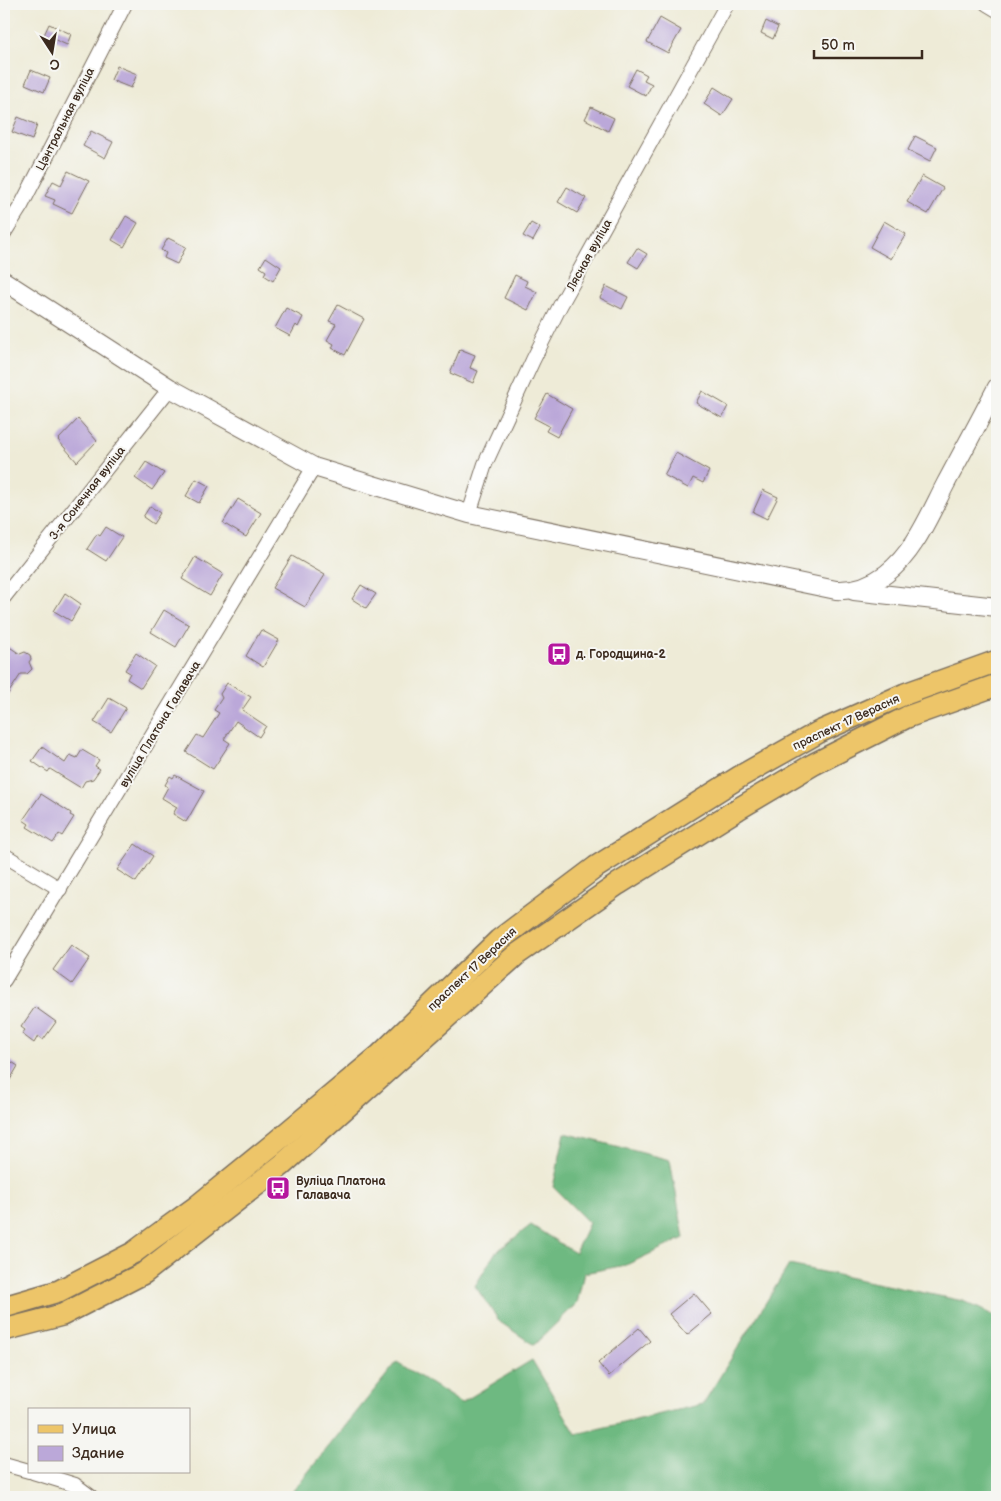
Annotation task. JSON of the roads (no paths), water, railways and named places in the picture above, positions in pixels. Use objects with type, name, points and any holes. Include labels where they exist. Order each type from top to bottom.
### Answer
[{"type":"main road","name":"праспект 17 Верасня","points":[[4,1307],[59,1291],[133,1253],[263,1152],[380,1055],[499,940],[596,867],[741,776],[819,732],[905,694],[997,661]]},
{"type":"main road","name":"праспект 17 Верасня","points":[[4,1330],[62,1315],[144,1273],[282,1165],[516,955],[618,884],[814,764],[907,717],[997,685]]},
{"type":"street","name":"Цэнтральная вуліца","points":[[4,233],[21,206],[125,4]]},
{"type":"street","name":"Лясная вуліца","points":[[469,514],[485,464],[560,306],[727,4]]},
{"type":"street","points":[[987,4],[997,10]]},
{"type":"street","points":[[4,281],[170,388],[314,467],[469,514],[804,584],[846,591],[997,607]]},
{"type":"street","points":[[846,591],[870,584],[886,574],[909,550],[997,387]]},
{"type":"street","name":"3-я Сонечная вуліца","points":[[6,596],[170,388]]},
{"type":"street","name":"вуліца Платона Галавача","points":[[4,980],[314,467]]},
{"type":"street","points":[[4,855],[60,889]]},
{"type":"street","points":[[4,1464],[28,1471]]},
{"type":"street","points":[[39,1474],[75,1485],[91,1497]]},
{"type":"place","name":"д. Городщина-2","points":[[559,654]]},
{"type":"place","name":"Вуліца Платона Галавача","points":[[278,1188]]}]
